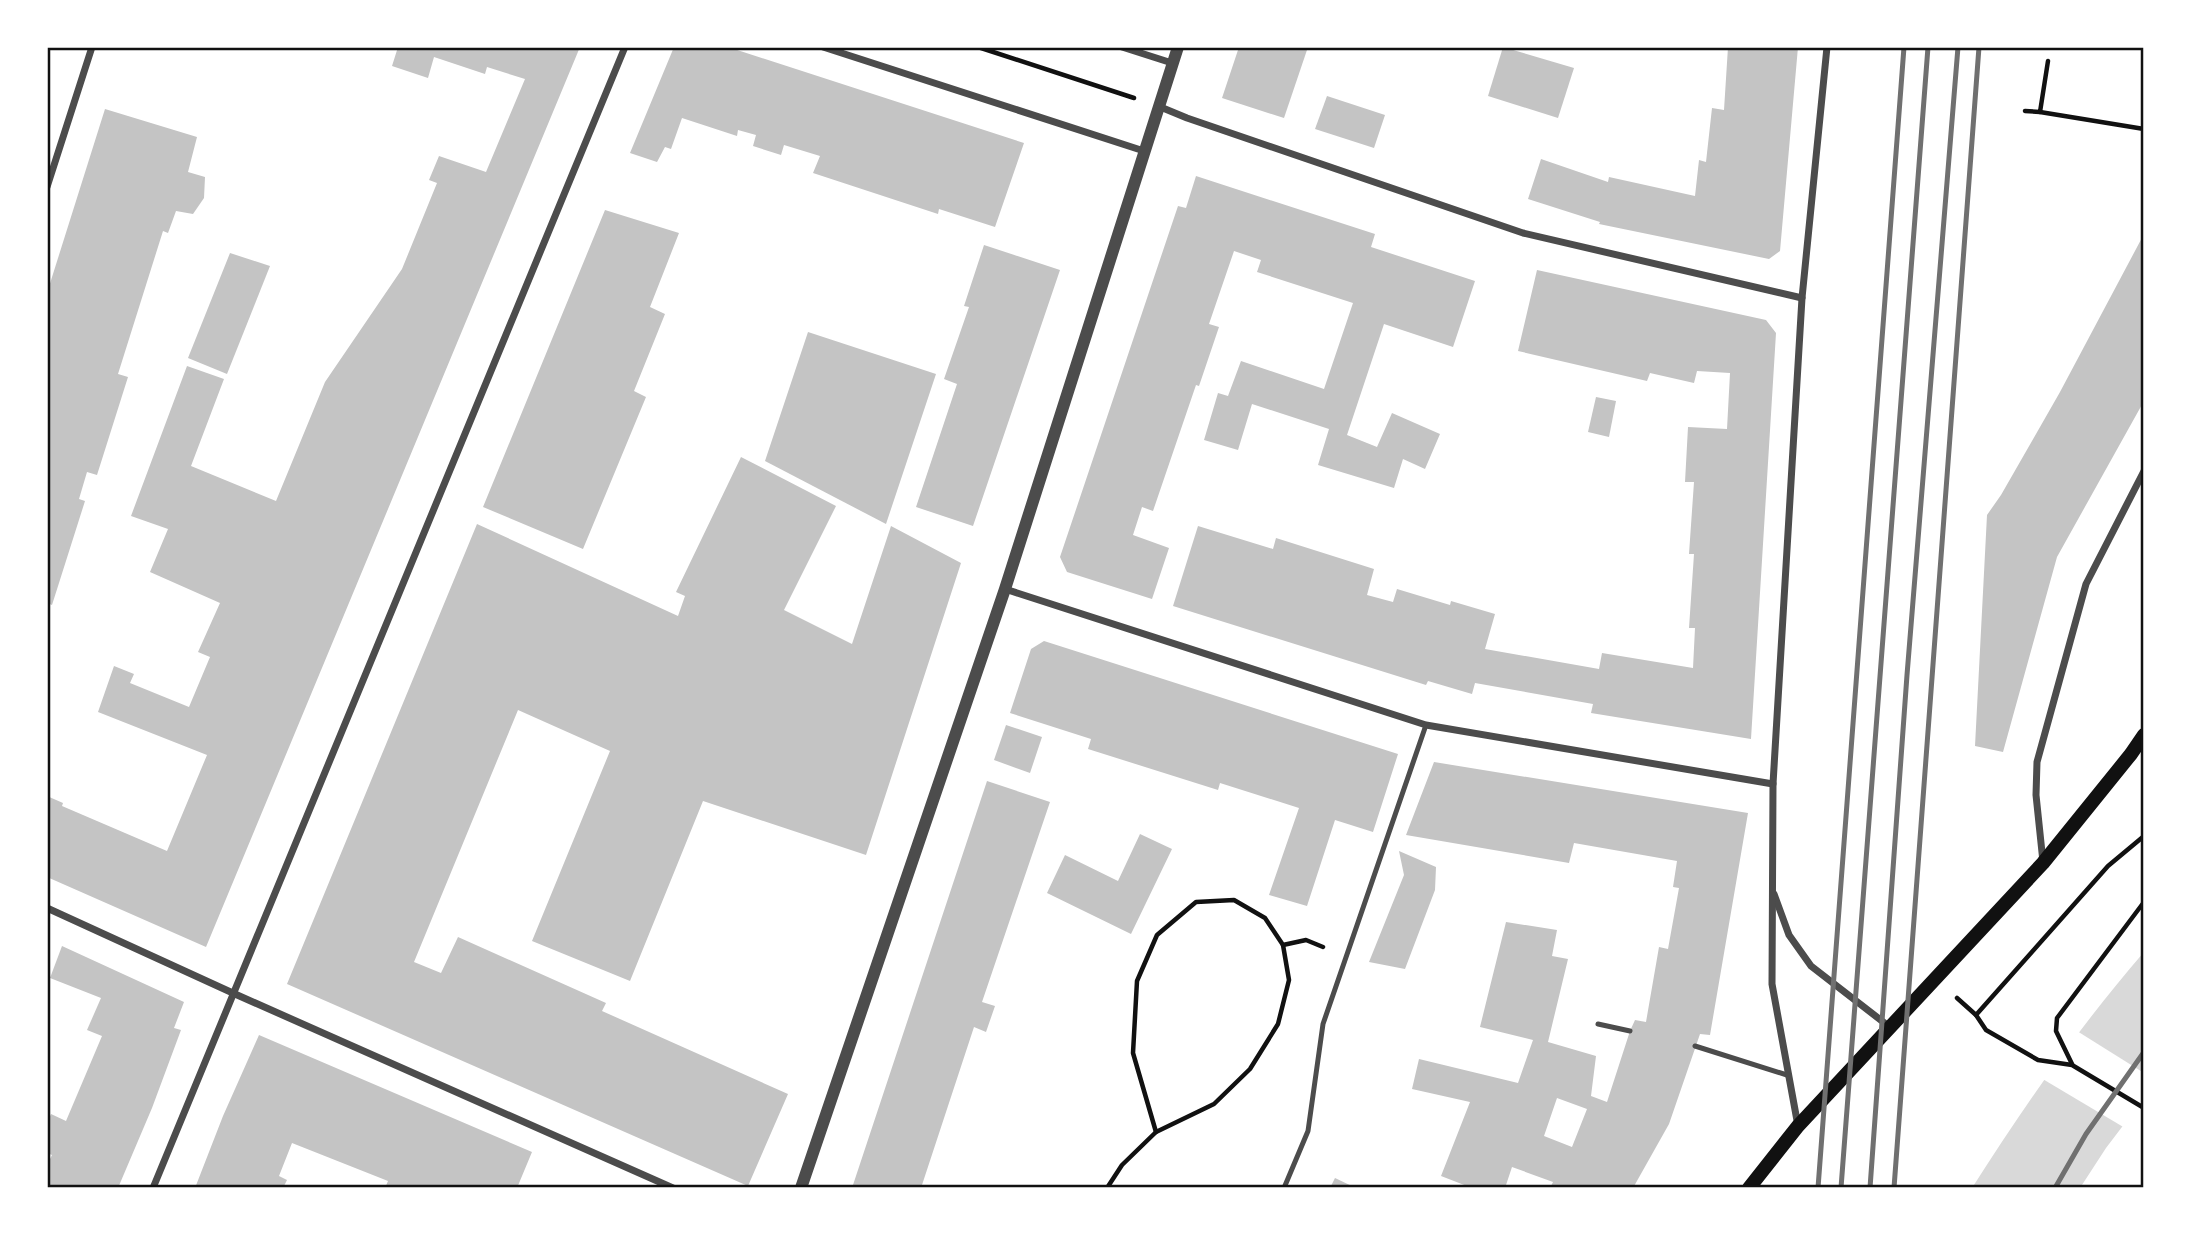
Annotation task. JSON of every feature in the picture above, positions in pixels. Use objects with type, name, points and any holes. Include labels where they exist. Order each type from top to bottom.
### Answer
[{"type":"main road","points":[[1749,1188],[1798,1126],[2043,863],[2144,735]]},
{"type":"street","points":[[47,187],[92,47]]},
{"type":"street","points":[[153,1188],[625,47]]},
{"type":"street","points":[[823,47],[1144,151]]},
{"type":"street","points":[[1122,47],[1172,64]]},
{"type":"street","points":[[801,1188],[1005,589],[1178,47]]},
{"type":"street","points":[[1798,1126],[1772,984],[1773,784],[1802,298],[1827,47]]},
{"type":"street","points":[[1158,106],[1522,233],[1802,298]]},
{"type":"street","points":[[2043,863],[2036,795],[2037,762],[2086,584],[2144,471]]},
{"type":"street","points":[[1005,589],[1426,725],[1773,784]]},
{"type":"street","points":[[1772,890],[1789,935],[1811,966],[1891,1028]]},
{"type":"street","points":[[47,908],[673,1188]]},
{"type":"lane","points":[[1284,1188],[1308,1131],[1323,1024],[1426,725]]},
{"type":"lane","points":[[1598,1024],[1630,1031]]},
{"type":"lane","points":[[1695,1046],[1787,1075]]},
{"type":"path","points":[[978,47],[1158,106]]},
{"type":"path","points":[[2040,112],[2048,61]]},
{"type":"path","points":[[2025,111],[2144,129]]},
{"type":"path","points":[[1976,1015],[2108,866],[2144,836]]},
{"type":"path","points":[[1107,1188],[1122,1165],[1156,1132],[1214,1104],[1250,1069],[1278,1024],[1289,980],[1283,945],[1265,918],[1234,900],[1196,902],[1157,935],[1138,981],[1133,1053],[1156,1132]]},
{"type":"path","points":[[2072,1065],[2056,1031],[2057,1017],[2144,902]]},
{"type":"path","points":[[1283,945],[1306,940]]},
{"type":"path","points":[[1935,980],[1976,1015],[1986,1030],[2038,1060],[2072,1065],[2144,1108]]},
{"type":"shaded area","points":[[2144,952],[2144,1098],[2080,1188],[1972,1188],[2054,1067]]},
{"type":"pier","points":[[2077,1031],[2144,1073],[2144,1103],[2125,1128],[2041,1078]]},
{"type":"building","points":[[398,47],[580,47],[206,947],[47,877],[47,796],[63,803],[62,806],[167,851],[207,755],[98,712],[114,666],[134,674],[130,683],[189,707],[210,657],[198,652],[220,603],[150,572],[168,529],[131,516],[187,366],[224,379],[191,466],[276,501],[325,382],[402,269],[437,183],[429,180],[439,156],[486,172],[525,79],[487,67],[485,74],[434,57],[428,78],[392,66]]},
{"type":"building","points":[[674,47],[728,47],[1024,143],[995,227],[939,209],[938,214],[813,173],[820,156],[784,145],[781,155],[753,146],[756,135],[738,130],[737,136],[682,118],[671,149],[665,147],[657,162],[630,153]]},
{"type":"building","points":[[1239,47],[1308,47],[1284,118],[1222,98]]},
{"type":"building","points":[[1503,47],[1574,68],[1558,118],[1488,96]]},
{"type":"building","points":[[1728,47],[1798,47],[1780,251],[1769,259],[1599,224],[1600,222],[1528,199],[1541,159],[1608,182],[1609,177],[1695,196],[1699,160],[1706,162],[1712,108],[1724,110]]},
{"type":"building","points":[[1327,96],[1385,115],[1374,148],[1315,129]]},
{"type":"building","points":[[105,109],[197,137],[188,172],[205,177],[204,198],[193,214],[176,211],[168,233],[163,231],[118,374],[128,377],[97,475],[87,472],[79,499],[85,501],[52,605],[47,603],[47,293]]},
{"type":"building","points":[[1196,176],[1375,234],[1371,247],[1475,281],[1453,347],[1384,324],[1347,435],[1377,447],[1392,413],[1440,434],[1425,469],[1403,459],[1394,488],[1318,465],[1329,429],[1252,404],[1238,450],[1204,440],[1218,393],[1228,396],[1241,361],[1324,389],[1353,303],[1257,272],[1261,260],[1234,251],[1209,324],[1219,327],[1199,386],[1196,385],[1153,511],[1142,507],[1133,535],[1169,548],[1152,599],[1067,572],[1060,557],[1178,206],[1186,208]]},
{"type":"building","points":[[605,210],[679,233],[650,307],[665,314],[634,391],[646,397],[583,549],[483,507]]},
{"type":"building","points":[[2144,234],[2144,401],[2057,557],[2003,752],[1975,746],[1987,515],[2060,392]]},
{"type":"building","points":[[984,245],[1060,270],[973,526],[916,507],[957,384],[944,379],[969,307],[964,306]]},
{"type":"building","points":[[230,253],[270,266],[227,374],[188,358]]},
{"type":"building","points":[[1537,270],[1766,320],[1776,333],[1751,739],[1591,713],[1593,704],[1475,683],[1472,694],[1428,681],[1426,685],[1173,606],[1198,526],[1273,549],[1276,538],[1374,569],[1367,595],[1393,602],[1397,589],[1450,605],[1451,601],[1495,614],[1485,649],[1599,669],[1602,653],[1693,668],[1695,628],[1689,628],[1694,554],[1689,554],[1694,482],[1685,482],[1688,427],[1727,429],[1730,373],[1697,371],[1694,383],[1650,373],[1647,381],[1518,351]]},
{"type":"building","points":[[808,332],[936,374],[886,524],[765,461]]},
{"type":"building","points":[[1596,397],[1616,401],[1609,437],[1588,432]]},
{"type":"building","points":[[741,457],[836,506],[784,610],[852,644],[891,526],[961,563],[866,855],[703,801],[630,981],[532,941],[610,751],[518,710],[414,962],[441,973],[458,937],[606,1003],[602,1011],[788,1094],[748,1186],[287,984],[477,524],[678,616],[685,596],[676,592]]},
{"type":"building","points":[[1044,641],[1398,754],[1373,832],[1335,820],[1307,906],[1269,895],[1299,808],[1220,783],[1218,790],[1088,749],[1091,739],[1010,713],[1031,649]]},
{"type":"building","points":[[1006,725],[1042,737],[1030,773],[994,760]]},
{"type":"building","points":[[1434,762],[1748,813],[1710,1035],[1700,1034],[1669,1124],[1633,1188],[1550,1188],[1553,1182],[1512,1167],[1505,1188],[1472,1188],[1441,1176],[1470,1102],[1412,1089],[1419,1059],[1518,1083],[1533,1040],[1480,1027],[1506,922],[1557,930],[1552,956],[1568,959],[1548,1042],[1596,1056],[1591,1096],[1607,1102],[1635,1020],[1646,1022],[1659,947],[1668,949],[1679,888],[1673,887],[1677,861],[1574,843],[1569,863],[1406,835]],"holes":[[[1557,1098],[1587,1109],[1572,1147],[1544,1136]]]},
{"type":"building","points":[[987,781],[1050,802],[982,1002],[995,1006],[986,1032],[974,1027],[921,1188],[852,1188]]},
{"type":"building","points":[[1140,834],[1172,849],[1131,934],[1047,893],[1065,855],[1118,881]]},
{"type":"building","points":[[1399,851],[1436,867],[1435,890],[1405,969],[1369,962],[1404,875]]},
{"type":"building","points":[[62,946],[184,1002],[174,1028],[181,1030],[118,1188],[47,1188],[47,1165],[52,1155],[47,1153],[47,1123],[51,1114],[66,1121],[102,1036],[87,1030],[101,998],[50,978]]},
{"type":"building","points":[[259,1035],[532,1152],[517,1188],[385,1188],[388,1181],[292,1143],[279,1176],[287,1180],[283,1188],[195,1188]]},
{"type":"building","points":[[1335,1178],[1356,1188],[1330,1188]]},
{"type":"railway","points":[[1818,1188],[1904,47]]},
{"type":"railway","points":[[1841,1188],[1928,47]]},
{"type":"railway","points":[[1870,1188],[1907,675],[1958,47]]},
{"type":"railway","points":[[1894,1188],[1979,47]]},
{"type":"railway","points":[[2055,1188],[2086,1134],[2144,1052]]}]
